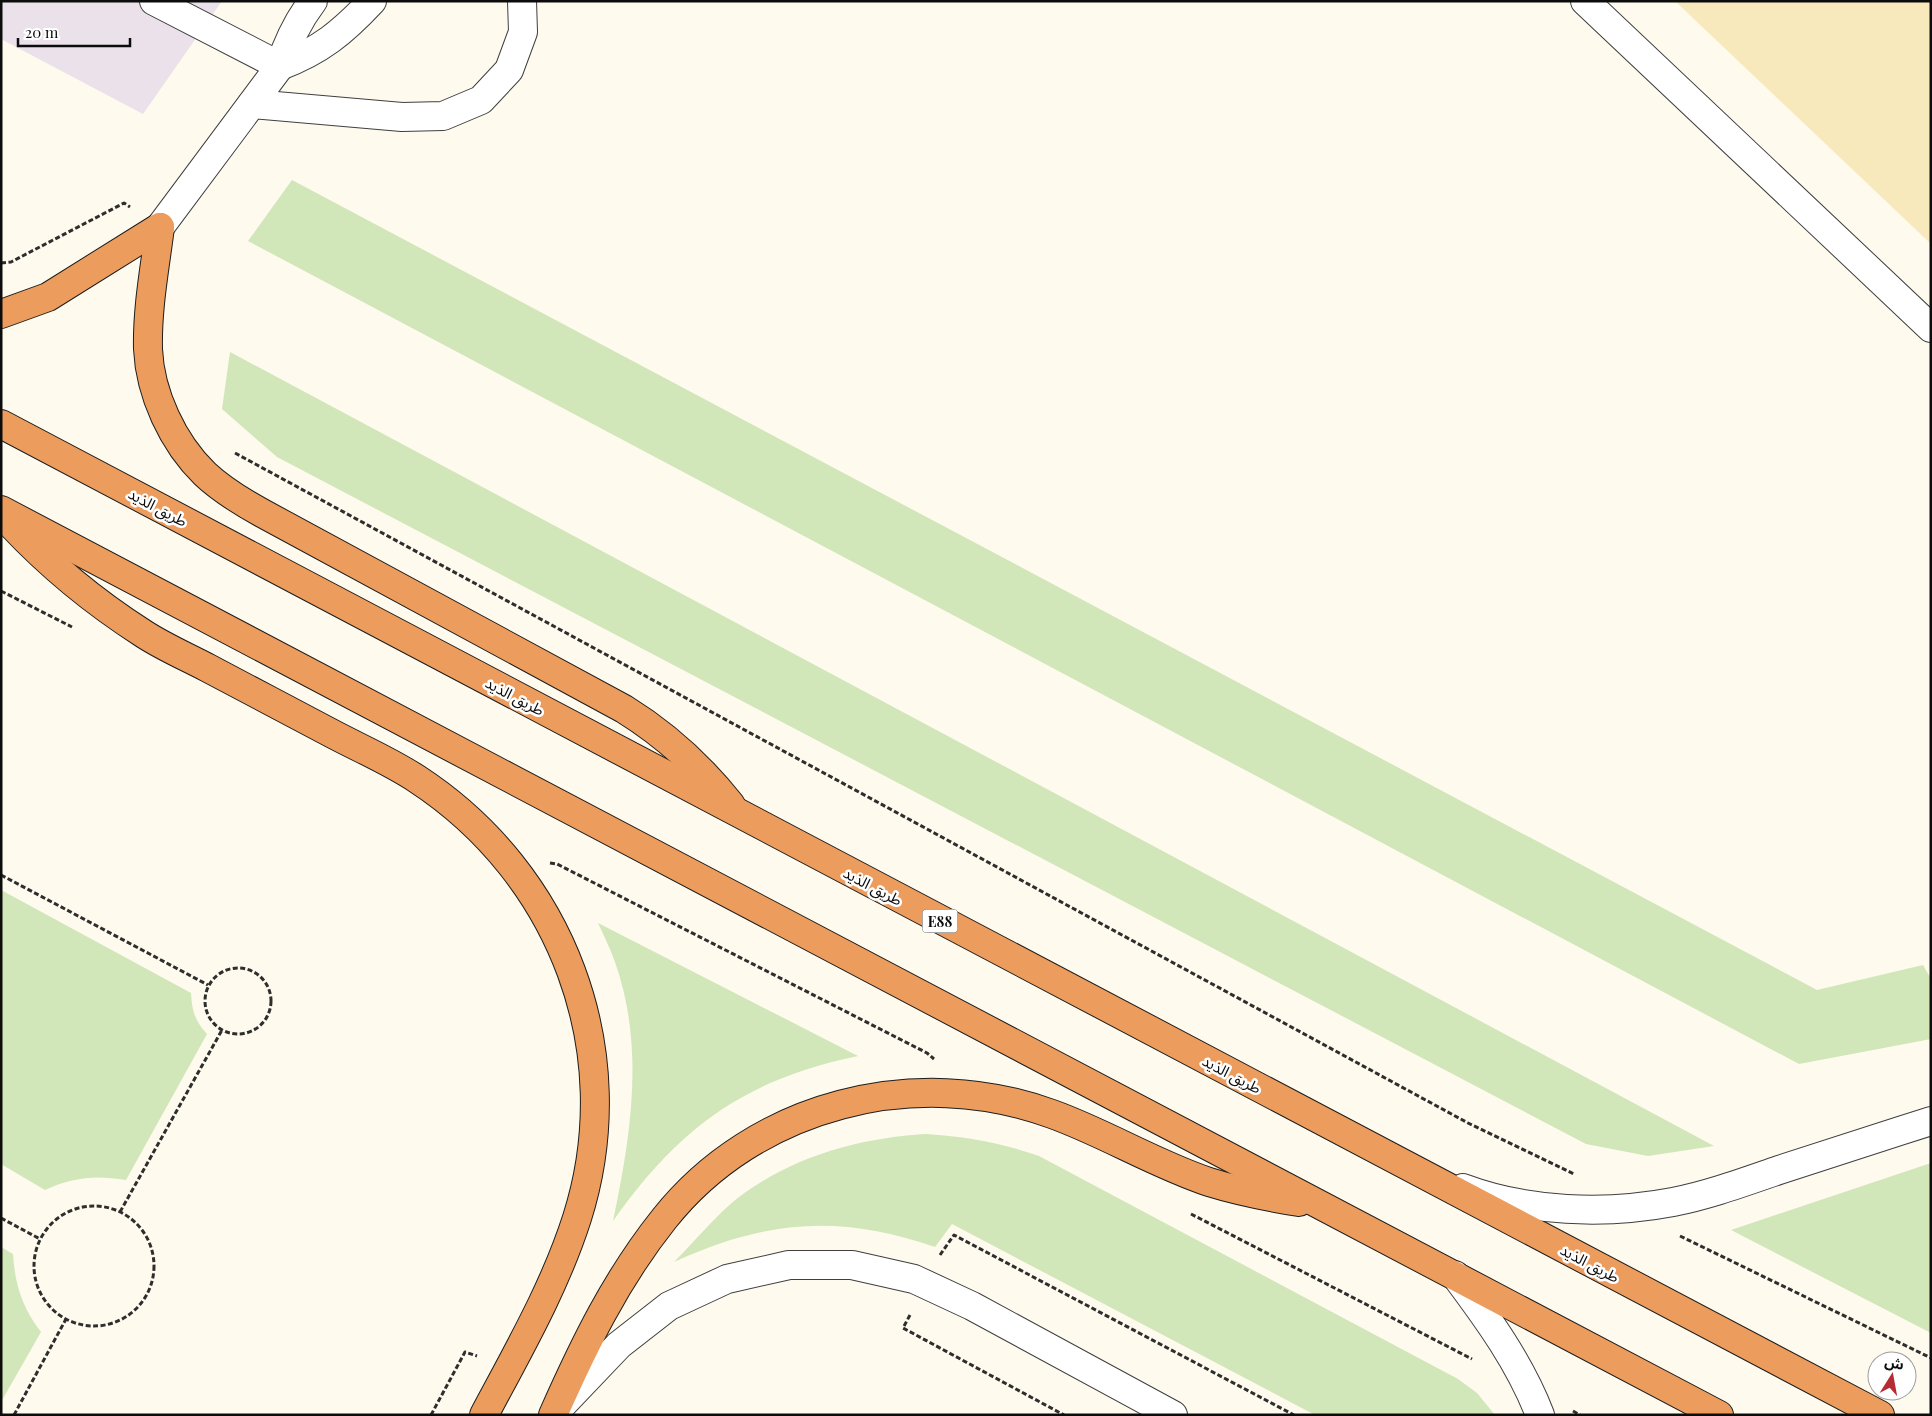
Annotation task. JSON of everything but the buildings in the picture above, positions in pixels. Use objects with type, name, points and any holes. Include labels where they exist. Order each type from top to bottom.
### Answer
[{"type":"highway","points":[[1,314],[48,297],[160,227]]},
{"type":"highway","points":[[160,227],[149,316],[148,350],[154,385],[165,417],[183,447],[205,474],[232,496],[262,513],[624,709],[657,730],[694,762],[738,814]]},
{"type":"highway","name":"طريق الذيد","points":[[1,424],[1880,1415]]},
{"type":"highway","points":[[1,512],[1719,1415]]},
{"type":"highway","points":[[1,512],[39,554],[90,596],[146,635],[416,778],[466,816],[510,861],[546,913],[572,970],[589,1030],[595,1094],[591,1156],[577,1217],[551,1284],[484,1415]]},
{"type":"highway","points":[[553,1414],[592,1329],[612,1292],[665,1216],[728,1159],[763,1136],[800,1117],[840,1104],[881,1095],[923,1092],[984,1096],[1052,1114],[1207,1181],[1264,1196],[1323,1206]]},
{"type":"street","points":[[160,227],[280,66],[291,35],[312,1]]},
{"type":"street","points":[[174,5],[280,66],[305,57],[328,43],[348,26],[372,1]]},
{"type":"street","points":[[252,104],[402,117],[443,116],[481,100],[508,70],[523,32],[522,1]]},
{"type":"street","points":[[1585,1],[1931,328]]},
{"type":"street","points":[[1418,1172],[1483,1196],[1551,1207],[1619,1209],[1673,1202],[1726,1188],[1931,1121]]},
{"type":"street","points":[[553,1414],[619,1345],[669,1306],[727,1279],[789,1265],[852,1265],[914,1279],[972,1306],[1173,1415]]},
{"type":"street","points":[[1455,1275],[1509,1350],[1530,1389],[1540,1415]]},
{"type":"path","points":[[1,263],[11,262],[124,203],[160,227]]},
{"type":"path","points":[[233,452],[1468,1123],[1577,1175]]},
{"type":"path","points":[[1,591],[80,631]]},
{"type":"path","points":[[1,874],[208,984]]},
{"type":"path","points":[[234,967],[250,969],[263,978],[271,992],[271,1008],[265,1022],[252,1031],[237,1035],[222,1030],[212,1021],[206,1010],[205,997],[208,984],[219,973],[234,967]]},
{"type":"path","points":[[120,1212],[222,1030]]},
{"type":"path","points":[[84,1207],[103,1207],[120,1212],[136,1223],[147,1238],[153,1256],[154,1275],[148,1293],[137,1308],[121,1319],[103,1325],[84,1325],[66,1319],[51,1308],[40,1293],[34,1275],[35,1257],[40,1239],[52,1224],[66,1212],[84,1207]]},
{"type":"path","points":[[1,1218],[40,1239]]},
{"type":"path","points":[[1678,1235],[1931,1358]]},
{"type":"path","points":[[910,1313],[903,1328],[1064,1415]]},
{"type":"path","points":[[14,1415],[66,1319]]},
{"type":"path","points":[[432,1415],[465,1352],[477,1356],[481,1347]]},
{"type":"shaded area","points":[[1,1],[222,1],[143,114],[1,39]]},
{"type":"green space","points":[[292,180],[1817,990],[1923,965],[1931,979],[1931,1039],[1799,1064],[248,241]]},
{"type":"green space","points":[[230,352],[1714,1146],[1648,1156],[1586,1144],[277,457],[222,409]]},
{"type":"green space","points":[[1,890],[191,993],[195,1015],[207,1034],[126,1180],[85,1178],[65,1182],[45,1190],[1,1164]]},
{"type":"green space","points":[[598,923],[858,1056],[818,1066],[782,1078],[718,1112],[663,1159],[613,1221],[629,1124],[632,1059],[630,1026],[624,994],[615,962]]},
{"type":"green space","points":[[926,1134],[983,1141],[1039,1156],[1458,1379],[1477,1393],[1495,1415],[1315,1415],[952,1224],[935,1247],[900,1236],[867,1230],[834,1226],[803,1226],[740,1237],[674,1262],[730,1204],[782,1170],[805,1160],[852,1145],[901,1136]]},
{"type":"green space","points":[[1931,1163],[1931,1333],[1731,1230]]},
{"type":"green space","points":[[1,1247],[13,1254],[18,1286],[24,1305],[41,1332],[1,1402]]},
{"type":"sand","points":[[1675,1],[1931,1],[1930,243]]}]
